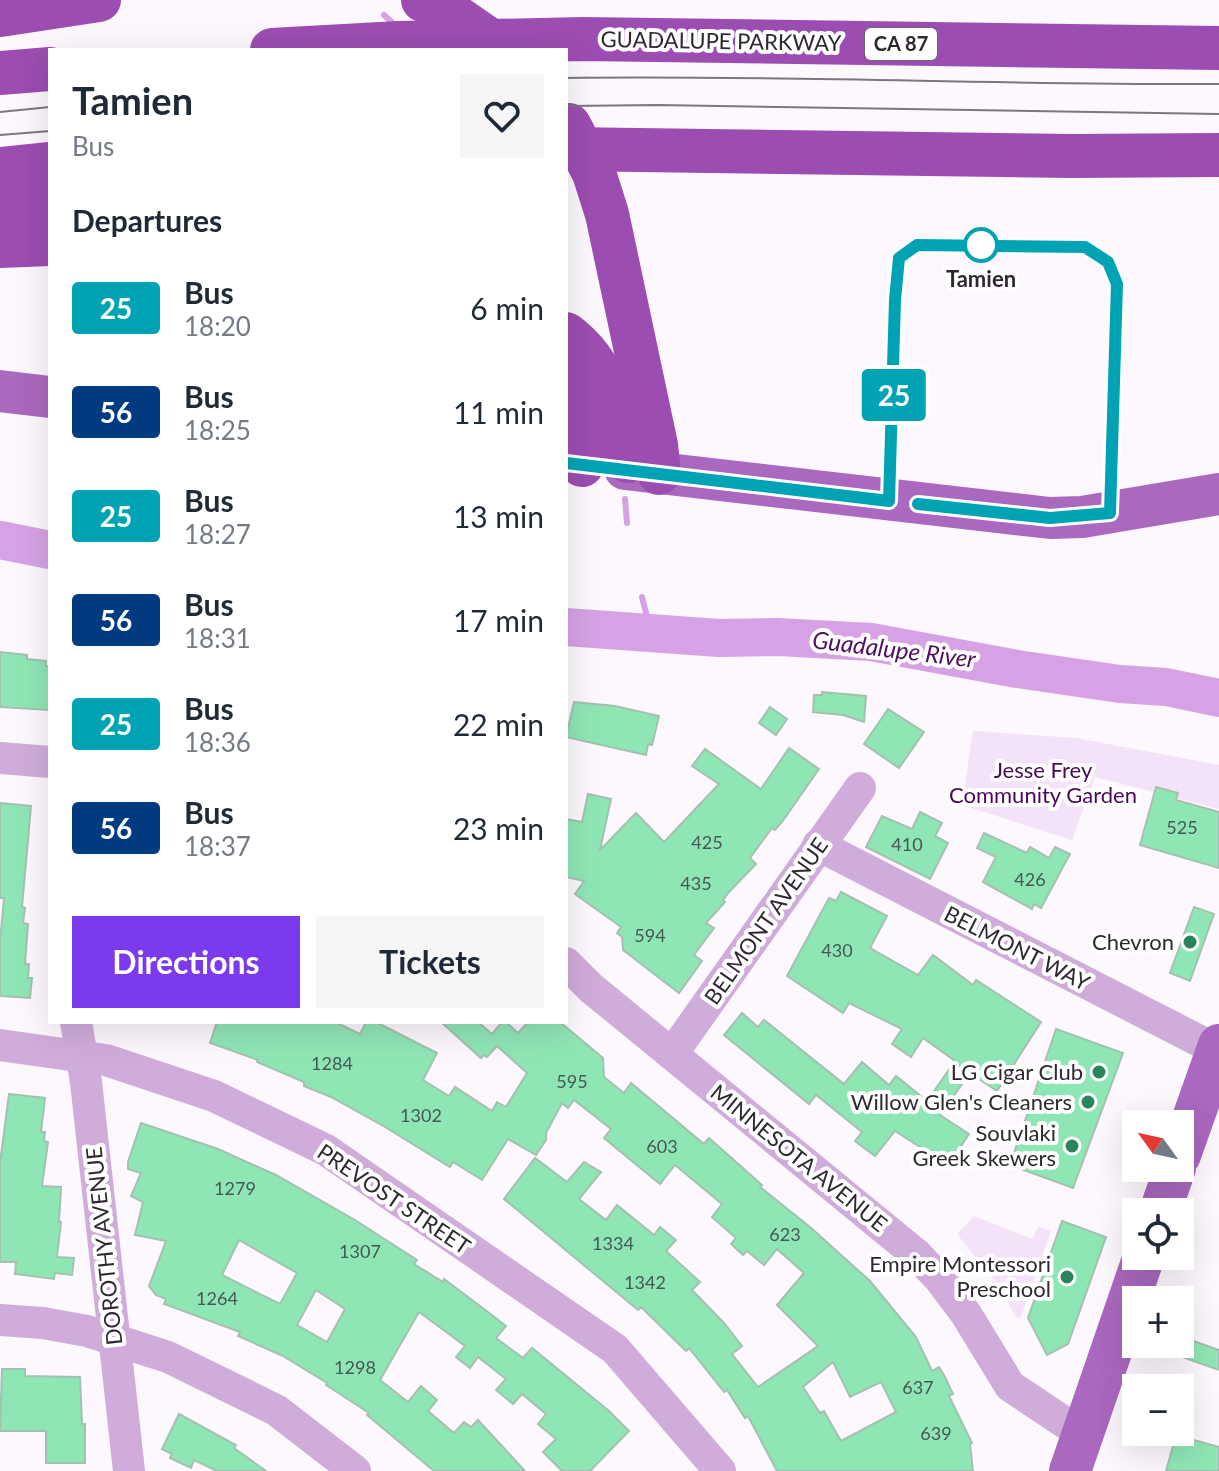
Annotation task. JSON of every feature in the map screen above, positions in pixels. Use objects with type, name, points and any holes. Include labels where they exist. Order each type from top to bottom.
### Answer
[{"type":"highway","points":[[0,15],[99,0]]},
{"type":"highway","points":[[423,0],[485,34],[500,48]]},
{"type":"highway","name":"GUADALUPE PARKWAY","points":[[308,48],[583,39],[1219,48]]},
{"type":"highway","points":[[0,73],[48,69]]},
{"type":"highway","points":[[568,125],[594,173],[607,214],[656,445],[644,472]]},
{"type":"highway","points":[[568,149],[1219,155]]},
{"type":"highway","points":[[0,169],[48,164]]},
{"type":"highway","points":[[0,209],[48,202]]},
{"type":"highway","points":[[0,246],[48,244]]},
{"type":"highway","points":[[568,335],[581,345],[602,374],[644,472]]},
{"type":"highway","points":[[568,355],[584,393],[586,417],[574,464]]},
{"type":"main road","points":[[0,391],[48,397]]},
{"type":"main road","points":[[574,464],[1050,518],[1082,517],[1219,494]]},
{"type":"main road","points":[[1194,1116],[1218,1048]]},
{"type":"main road","points":[[1076,1452],[1139,1270]]},
{"type":"street","points":[[0,758],[48,762]]},
{"type":"street","name":"BELMONT AVENUE","points":[[672,1054],[860,788]]},
{"type":"street","name":"BELMONT WAY","points":[[818,845],[1218,1048]]},
{"type":"street","name":"MINNESOTA AVENUE","points":[[568,965],[591,988],[917,1255],[966,1314],[1010,1386],[1076,1452]]},
{"type":"street","name":"DOROTHY AVENUE","points":[[76,1024],[129,1471]]},
{"type":"street","name":"PREVOST STREET","points":[[0,1045],[106,1060],[214,1096],[326,1150],[615,1349],[720,1471]]},
{"type":"street","points":[[0,1320],[43,1323],[114,1339],[168,1357],[276,1410],[355,1471]]},
{"type":"green space","name":"Jesse Frey Community Garden","points":[[973,731],[1076,738],[1219,765],[1219,809],[1095,777],[1072,840],[962,805]]},
{"type":"green space","points":[[974,1216],[1032,1239],[1038,1227],[1051,1231],[1021,1317],[1017,1319],[1001,1289],[957,1234]]},
{"type":"building","points":[[0,652],[46,661],[48,710],[0,707]]},
{"type":"building","points":[[822,692],[866,696],[864,722],[843,715],[813,712],[814,695],[822,695]]},
{"type":"building","points":[[574,702],[615,706],[659,716],[652,745],[648,744],[646,755],[568,737]]},
{"type":"building","points":[[770,707],[787,719],[776,735],[759,723]]},
{"type":"building","points":[[888,709],[924,732],[899,768],[864,744]]},
{"type":"building","points":[[789,748],[819,769],[782,822],[775,830],[772,828],[750,858],[756,864],[729,892],[723,900],[725,902],[706,923],[714,928],[694,955],[702,961],[679,993],[623,950],[622,937],[617,933],[621,927],[575,894],[584,881],[568,877],[568,819],[582,822],[588,794],[611,799],[600,850],[636,813],[664,842],[719,784],[692,766],[705,749],[761,789]]},
{"type":"building","points":[[1156,787],[1178,793],[1176,800],[1219,812],[1219,868],[1140,845]]},
{"type":"building","points":[[0,803],[31,806],[22,907],[25,908],[23,923],[28,924],[25,964],[29,964],[28,978],[32,978],[30,998],[0,996],[4,898],[0,898]]},
{"type":"building","points":[[920,812],[942,823],[935,836],[948,843],[930,879],[866,847],[882,816],[912,829]]},
{"type":"building","points":[[984,833],[1027,853],[1030,847],[1049,858],[1055,847],[1070,854],[1041,908],[1034,904],[1032,909],[983,882],[996,857],[977,848]]},
{"type":"building","points":[[841,892],[887,916],[870,948],[918,975],[933,955],[973,985],[976,980],[1041,1022],[997,1091],[970,1073],[940,1115],[969,1134],[954,1157],[949,1154],[940,1168],[920,1155],[923,1149],[895,1131],[875,1156],[855,1141],[862,1132],[816,1095],[809,1104],[724,1035],[742,1013],[758,1027],[764,1020],[844,1084],[862,1062],[889,1085],[896,1076],[927,1101],[955,1061],[923,1038],[911,1057],[892,1044],[902,1029],[849,1003],[843,1013],[787,976],[829,898],[836,901]]},
{"type":"building","name":"Chevron","points":[[1194,907],[1214,914],[1190,981],[1170,973]]},
{"type":"building","points":[[216,1024],[339,1024],[360,1034],[365,1024],[380,1024],[437,1053],[423,1080],[449,1096],[455,1087],[492,1111],[497,1102],[506,1107],[527,1073],[497,1046],[487,1057],[484,1055],[481,1058],[443,1024],[480,1024],[492,1034],[500,1024],[508,1024],[518,1033],[526,1024],[562,1024],[603,1058],[604,1077],[624,1093],[631,1083],[704,1144],[709,1138],[762,1185],[760,1187],[870,1281],[916,1337],[932,1371],[939,1367],[945,1377],[953,1394],[949,1396],[972,1443],[973,1471],[777,1471],[748,1416],[745,1418],[727,1390],[724,1392],[689,1348],[686,1351],[641,1307],[638,1310],[504,1199],[535,1158],[567,1182],[584,1162],[601,1172],[579,1199],[606,1220],[617,1205],[654,1235],[660,1227],[676,1240],[666,1251],[700,1282],[692,1290],[742,1346],[732,1354],[758,1387],[818,1346],[777,1305],[804,1273],[777,1249],[764,1265],[747,1251],[743,1255],[731,1244],[736,1238],[712,1217],[722,1204],[675,1165],[660,1184],[604,1138],[611,1129],[574,1100],[568,1108],[562,1103],[536,1155],[508,1139],[482,1180],[453,1162],[450,1167],[385,1127],[258,1060],[210,1043]],"holes":[[[833,1362],[850,1397],[881,1382],[896,1412],[841,1441],[824,1411],[820,1413],[803,1387]]]},
{"type":"building","points":[[1056,1029],[1123,1053],[1073,1188],[1010,1165]]},
{"type":"building","points":[[9,1094],[45,1098],[41,1132],[45,1132],[44,1141],[48,1142],[42,1186],[61,1187],[57,1257],[74,1258],[72,1275],[55,1273],[54,1279],[15,1274],[16,1262],[0,1262],[0,1163]]},
{"type":"building","points":[[141,1123],[218,1149],[276,1175],[355,1220],[417,1260],[414,1264],[443,1282],[444,1279],[506,1326],[496,1338],[523,1358],[532,1348],[629,1431],[590,1471],[562,1471],[543,1452],[556,1439],[538,1424],[546,1414],[522,1394],[513,1404],[496,1390],[506,1379],[478,1357],[470,1368],[456,1357],[465,1346],[419,1312],[380,1380],[408,1402],[421,1386],[437,1400],[428,1411],[454,1433],[464,1422],[471,1427],[478,1420],[525,1471],[434,1471],[367,1415],[369,1413],[327,1383],[283,1356],[238,1336],[240,1332],[164,1304],[166,1299],[156,1295],[149,1286],[166,1241],[135,1235],[143,1202],[131,1196],[141,1173],[128,1169]],"holes":[[[239,1240],[297,1273],[280,1304],[222,1275]],[[316,1290],[345,1309],[327,1342],[297,1325]]]},
{"type":"building","name":"Empire Montessori Preschool","points":[[1062,1221],[1106,1237],[1068,1344],[1047,1355],[1028,1318]]},
{"type":"building","points":[[1194,1341],[1219,1350],[1219,1370],[1185,1358],[1194,1358]]},
{"type":"building","points":[[2,1369],[25,1369],[25,1376],[80,1377],[85,1463],[46,1463],[46,1431],[0,1431]]},
{"type":"building","points":[[179,1414],[236,1445],[234,1448],[266,1471],[217,1471],[194,1460],[191,1468],[170,1458],[172,1454],[162,1449]]},
{"type":"building","points":[[1194,1440],[1219,1447],[1219,1471],[1166,1471],[1173,1446],[1194,1446]]},
{"type":"waterway","points":[[384,15],[397,27]]},
{"type":"waterway","points":[[625,499],[627,523]]},
{"type":"waterway","name":"Guadalupe River","points":[[0,540],[48,550]]},
{"type":"waterway","points":[[642,597],[651,633]]},
{"type":"waterway","name":"Guadalupe River","points":[[568,627],[719,638],[778,637],[871,642],[1017,669],[1120,684],[1166,687],[1219,698]]},
{"type":"tram line","points":[[568,78],[1219,84]]},
{"type":"tram line","points":[[568,106],[1219,114]]},
{"type":"tram line","points":[[0,112],[48,107]]},
{"type":"tram line","points":[[0,135],[48,131]]},
{"type":"bus line","name":"25","points":[[568,463],[889,501],[899,258],[917,245],[1085,247],[1108,262],[1117,284],[1110,513],[1050,518],[918,504]]},
{"type":"place","name":"Tamien","points":[[981,245]]},
{"type":"place","name":"Chevron","points":[[1190,942]]},
{"type":"place","name":"LG Cigar Club","points":[[1099,1072]]},
{"type":"place","name":"Willow Glen's Cleaners","points":[[1088,1102]]},
{"type":"place","name":"Souvlaki Greek Skewers","points":[[1072,1146]]},
{"type":"place","name":"Empire Montessori Preschool","points":[[1067,1277]]}]
